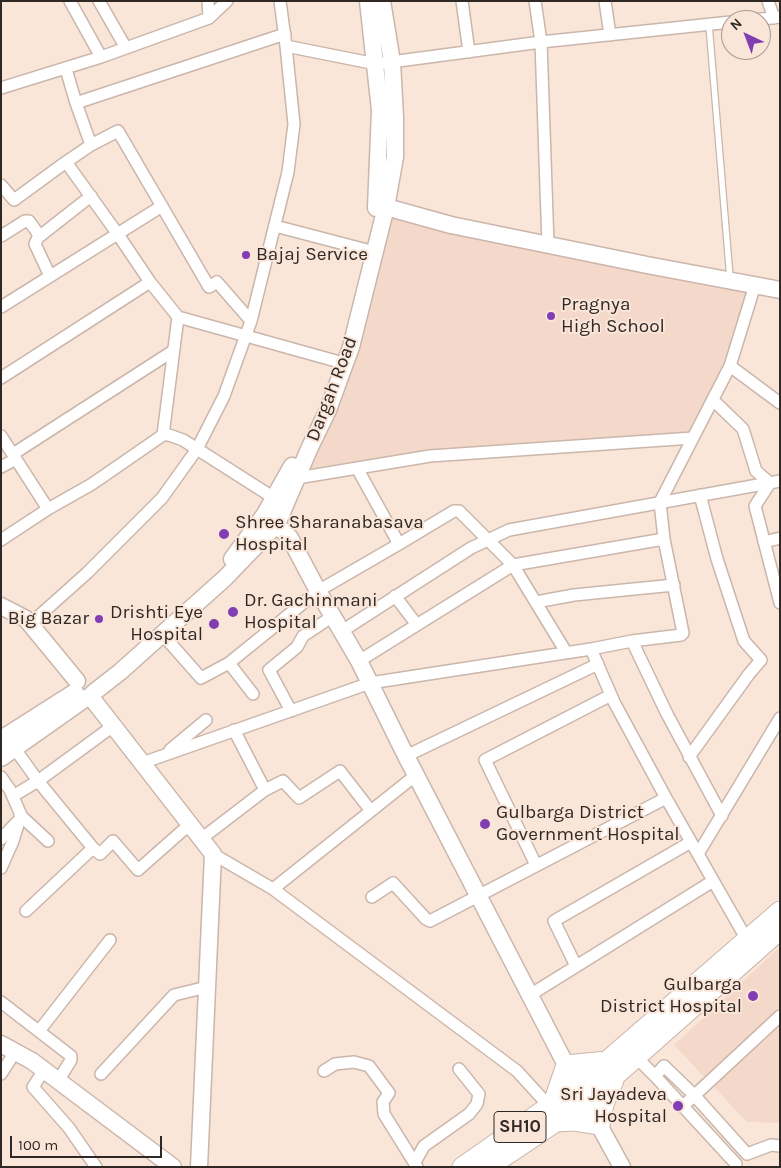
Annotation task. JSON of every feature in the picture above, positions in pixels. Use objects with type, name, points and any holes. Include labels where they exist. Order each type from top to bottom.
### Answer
[{"type":"main road","name":"SH10","points":[[612,1068],[636,1057],[771,928],[780,911]]},
{"type":"main road","name":"SH10","points":[[462,1167],[582,1094],[747,940],[771,928]]},
{"type":"main road","points":[[566,1065],[612,1068],[600,1125],[574,1121],[553,1110],[566,1065]]},
{"type":"main road","name":"SH10","points":[[489,1167],[553,1110]]},
{"type":"street","points":[[70,1],[101,57]]},
{"type":"street","points":[[99,1],[126,48]]},
{"type":"street","points":[[208,1],[209,18]]},
{"type":"street","points":[[1,88],[66,69],[209,18],[227,1]]},
{"type":"street","points":[[30,624],[87,573],[162,498],[197,449],[224,396],[252,321],[288,172],[294,124],[280,1]]},
{"type":"street","name":"Dargah Road","points":[[1,758],[15,749],[85,691],[136,646],[232,558],[271,519],[274,498],[289,472],[319,410],[345,336],[378,202],[380,110],[368,1]]},
{"type":"street","name":"Dargah Road","points":[[1,739],[120,672],[163,635],[225,578],[271,519],[297,478],[328,410],[351,347],[386,207],[395,157],[392,62],[382,1]]},
{"type":"street","points":[[462,1],[469,52]]},
{"type":"street","points":[[535,1],[541,42],[548,245]]},
{"type":"street","points":[[605,1],[610,35]]},
{"type":"street","points":[[768,1],[777,17]]},
{"type":"street","points":[[76,103],[285,40],[376,64],[541,42],[721,23]]},
{"type":"street","points":[[66,69],[91,144]]},
{"type":"street","points":[[2,187],[14,200],[91,144],[118,131],[209,287],[217,282],[252,321]]},
{"type":"street","points":[[66,162],[150,282],[178,317],[336,361]]},
{"type":"street","points":[[50,276],[35,244],[40,236],[91,196]]},
{"type":"street","points":[[1,307],[162,206]]},
{"type":"street","points":[[386,207],[451,225],[780,290]]},
{"type":"street","points":[[1,236],[26,220],[30,222],[40,236]]},
{"type":"street","points":[[275,226],[366,250]]},
{"type":"street","points":[[1,378],[150,282]]},
{"type":"street","points":[[142,763],[370,684],[682,634],[684,632],[664,538],[660,502],[730,366],[755,285]]},
{"type":"street","points":[[163,435],[178,317]]},
{"type":"street","points":[[1,467],[14,456],[173,351]]},
{"type":"street","points":[[730,366],[780,404]]},
{"type":"street","points":[[713,400],[743,429],[756,471],[775,482]]},
{"type":"street","points":[[1,540],[48,509],[92,484],[163,435],[170,435],[183,440],[274,498]]},
{"type":"street","points":[[1,436],[48,509]]},
{"type":"street","points":[[297,478],[430,456],[693,438]]},
{"type":"street","points":[[357,468],[399,544]]},
{"type":"street","points":[[342,631],[471,548],[509,530],[775,482]]},
{"type":"street","points":[[775,482],[755,506],[777,585],[780,604]]},
{"type":"street","points":[[689,757],[761,660],[744,641],[716,559],[700,495]]},
{"type":"street","points":[[163,635],[201,678],[229,663],[318,591],[456,510],[513,565],[566,652]]},
{"type":"street","points":[[271,519],[290,538],[318,591],[359,661],[566,1065],[622,1167]]},
{"type":"street","points":[[359,661],[513,565],[664,538]]},
{"type":"street","points":[[764,542],[780,538]]},
{"type":"street","points":[[536,602],[574,595],[674,586]]},
{"type":"street","points":[[395,596],[417,625]]},
{"type":"street","points":[[1,606],[26,619],[214,854],[273,889],[517,1071],[553,1110]]},
{"type":"street","points":[[291,711],[269,670],[297,647],[303,636],[333,616]]},
{"type":"street","points":[[632,641],[689,757],[722,816]]},
{"type":"street","points":[[591,649],[611,695],[666,798],[747,940]]},
{"type":"street","points":[[229,663],[253,694]]},
{"type":"street","points":[[406,756],[598,664]]},
{"type":"street","points":[[536,865],[485,760],[611,695]]},
{"type":"street","points":[[698,854],[780,718]]},
{"type":"street","points":[[163,755],[206,720]]},
{"type":"street","points":[[13,796],[38,781],[113,726]]},
{"type":"street","points":[[234,730],[265,790]]},
{"type":"street","points":[[15,749],[38,781],[100,854],[113,841],[138,870],[190,824]]},
{"type":"street","points":[[201,839],[265,790],[284,781],[299,798],[340,771],[371,810]]},
{"type":"street","points":[[273,889],[416,775]]},
{"type":"street","points":[[1,777],[13,796],[20,817],[48,842]]},
{"type":"street","points":[[372,897],[393,883],[429,921],[666,798]]},
{"type":"street","points":[[1,839],[20,817]]},
{"type":"street","points":[[1,868],[13,841],[20,817]]},
{"type":"street","points":[[576,966],[554,921],[692,842]]},
{"type":"street","points":[[26,911],[93,848]]},
{"type":"street","points":[[199,1167],[214,854]]},
{"type":"street","points":[[530,995],[713,881]]},
{"type":"street","points":[[39,1031],[110,940]]},
{"type":"street","points":[[101,1074],[174,995],[207,987]]},
{"type":"street","points":[[1,1002],[71,1058],[58,1081]]},
{"type":"street","points":[[682,1107],[780,1016]]},
{"type":"street","points":[[1,1074],[8,1048],[44,1070],[172,1167]]},
{"type":"street","points":[[636,1057],[735,1165],[746,1154],[771,1144],[780,1146]]},
{"type":"street","points":[[324,1071],[335,1064],[354,1062],[369,1066],[389,1093],[383,1102],[384,1114],[416,1164]]},
{"type":"street","points":[[654,1076],[664,1066],[694,1095],[746,1154]]},
{"type":"street","points":[[416,1164],[424,1146],[469,1114],[477,1104],[479,1094],[459,1069]]},
{"type":"street","points":[[44,1070],[33,1087],[69,1128],[96,1167]]},
{"type":"lane","points":[[709,25],[730,280]]},
{"type":"shaded area","name":"Pragnya High School","points":[[387,212],[748,290],[726,365],[689,434],[431,450],[304,469]]},
{"type":"shaded area","name":"Gulbarga District Hospital","points":[[780,947],[780,1123],[747,1122],[674,1045]]},
{"type":"place","name":"Bajaj Service","points":[[246,255]]},
{"type":"place","name":"Pragnya High School","points":[[551,316]]},
{"type":"place","name":"Shree Sharanabasava Hospital","points":[[224,534]]},
{"type":"place","name":"Dr. Gachinmani Hospital","points":[[233,612]]},
{"type":"place","name":"Big Bazar","points":[[99,619]]},
{"type":"place","name":"Drishti Eye Hospital","points":[[214,624]]},
{"type":"place","name":"Gulbarga District Government Hospital","points":[[485,824]]},
{"type":"place","name":"Gulbarga District Hospital","points":[[753,996]]},
{"type":"place","name":"Sri Jayadeva Hospital","points":[[678,1106]]}]
